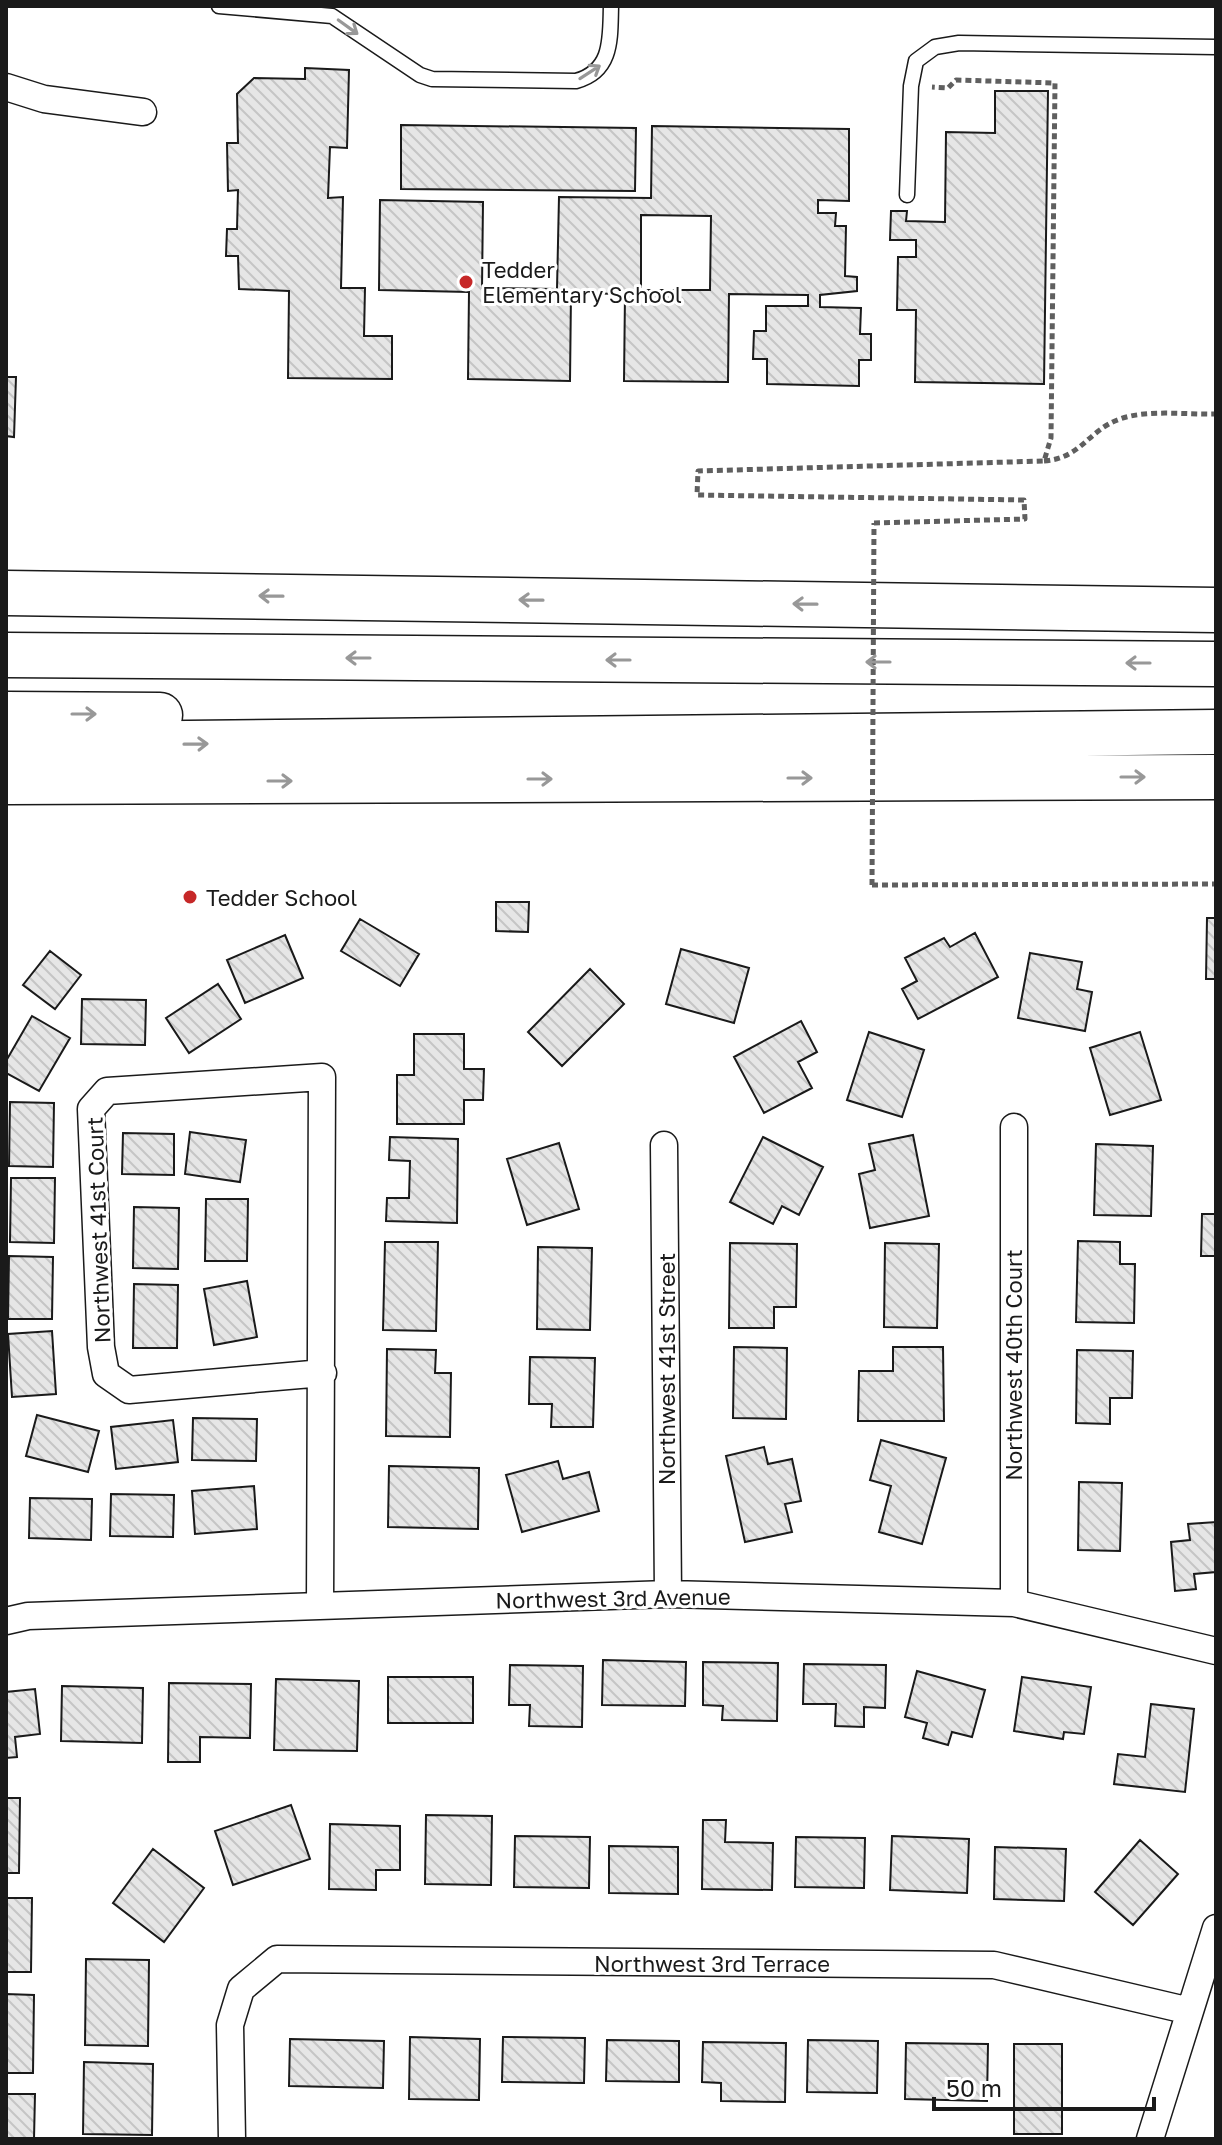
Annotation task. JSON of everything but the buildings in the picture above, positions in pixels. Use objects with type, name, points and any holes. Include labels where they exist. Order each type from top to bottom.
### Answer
[{"type":"highway","points":[[911,606],[1216,579]]},
{"type":"highway","points":[[6,593],[1216,610]]},
{"type":"highway","points":[[6,655],[1216,664]]},
{"type":"highway","points":[[6,714],[948,723],[1090,731]]},
{"type":"highway","points":[[6,745],[1216,732]]},
{"type":"highway","points":[[1027,776],[1121,808],[1216,808]]},
{"type":"highway","points":[[6,782],[1216,777]]},
{"type":"street","points":[[6,87],[44,99],[143,112]]},
{"type":"street","name":"Northwest 41st Court","points":[[320,1606],[323,1373],[322,1077],[107,1091],[91,1109],[101,1347],[106,1374],[129,1390],[323,1373]]},
{"type":"street","name":"Northwest 40th Court","points":[[1014,1127],[1014,1603]]},
{"type":"street","name":"Northwest 41st Street","points":[[664,1145],[668,1594]]},
{"type":"street","name":"Northwest 3rd Avenue","points":[[6,1621],[28,1616],[668,1594],[1014,1603],[1216,1651]]},
{"type":"street","points":[[1150,2139],[1216,1928]]},
{"type":"street","name":"Northwest 3rd Terrace","points":[[232,2139],[230,2025],[241,1989],[277,1959],[994,1965],[1190,2011]]},
{"type":"lane","points":[[219,6],[332,16],[408,68],[432,79],[576,81],[586,78],[603,64],[609,50],[611,6]]},
{"type":"lane","points":[[907,195],[911,86],[916,61],[935,47],[959,43],[1216,47]]},
{"type":"path","points":[[911,86],[948,88],[956,80],[1055,83],[1051,438],[1044,461]]},
{"type":"path","points":[[1216,414],[1121,419],[1061,460],[698,471],[697,495],[1024,500],[1025,519],[874,523],[872,885],[1216,884]]},
{"type":"place","name":"Tedder Elementary School","points":[[466,282]]},
{"type":"place","name":"Tedder School","points":[[190,897]]}]
